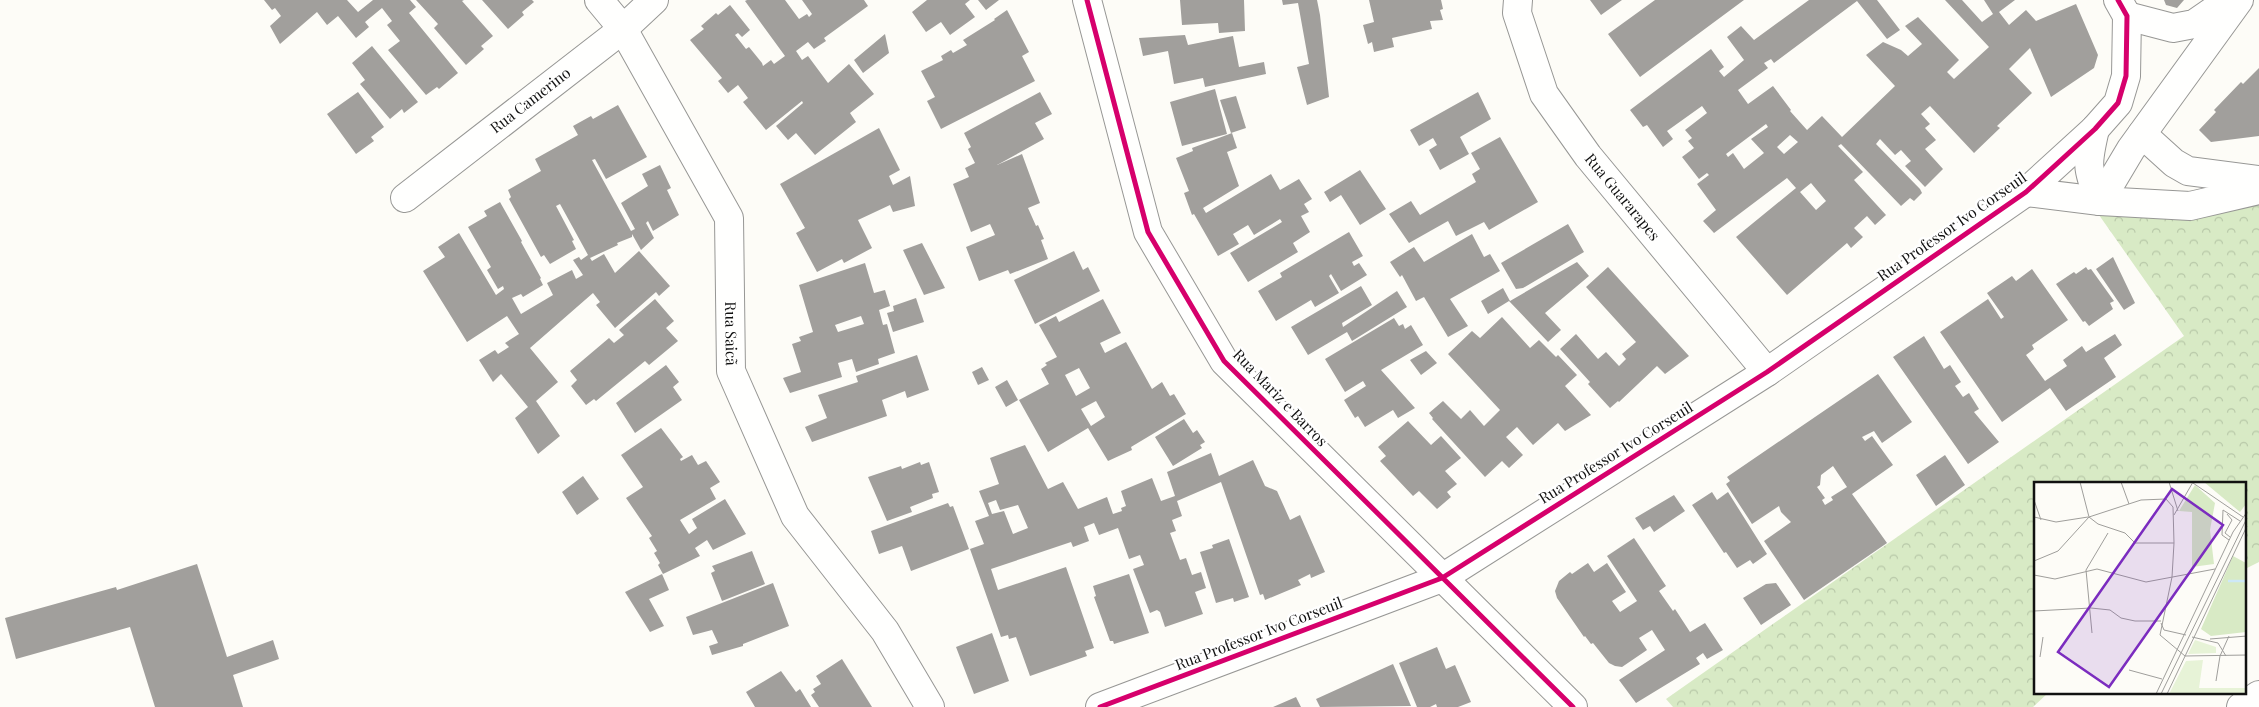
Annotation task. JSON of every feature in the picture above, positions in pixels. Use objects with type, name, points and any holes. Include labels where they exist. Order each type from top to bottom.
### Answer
[{"type":"street","name":"Rua Saicã","points":[[599,0],[623,29],[729,218],[732,371],[795,516],[885,631],[930,707]]},
{"type":"street","name":"Rua Camerino","points":[[405,198],[623,29],[654,0]]},
{"type":"street","name":"Rua Mariz e Barros","points":[[1086,0],[1148,232],[1224,361],[1573,707]]},
{"type":"street","name":"Rua Guararapes","points":[[1518,0],[1518,13],[1544,94],[1588,156],[1767,372]]},
{"type":"street","points":[[2122,8],[2173,28],[2194,24],[2229,0]]},
{"type":"street","points":[[2100,200],[2142,134],[2239,0]]},
{"type":"street","name":"Rua Professor Ivo Corseuil","points":[[1100,707],[1442,578],[1767,372],[2026,192],[2095,129],[2118,103],[2126,76],[2122,8]]},
{"type":"street","points":[[2095,129],[2088,161],[2091,180],[2100,200]]},
{"type":"street","points":[[2142,134],[2174,163],[2188,171],[2259,180]]},
{"type":"street","name":"Rua Professor Ivo Corseuil","points":[[2026,192],[2100,200],[2190,206],[2259,190]]},
{"type":"street","points":[[2241,707],[2259,695]]},
{"type":"green space","points":[[2259,205],[2259,562],[2246,568],[2246,482],[2034,482],[2034,694],[2047,694],[2033,707],[1673,707],[1666,699],[2184,336],[2099,215]]},
{"type":"building","points":[[264,0],[347,0],[358,12],[373,0],[410,0],[416,7],[409,13],[458,73],[439,89],[437,87],[426,95],[388,50],[400,41],[387,25],[392,21],[382,8],[365,22],[369,27],[356,38],[338,16],[327,25],[317,12],[280,44],[270,26],[281,16],[275,8],[272,10]]},
{"type":"building","points":[[416,0],[464,0],[462,1],[493,36],[481,46],[484,49],[466,65],[434,28],[438,24]]},
{"type":"building","points":[[482,0],[532,0],[534,2],[522,12],[524,15],[508,29]]},
{"type":"building","points":[[785,0],[799,19],[807,14],[809,17],[812,14],[802,0],[864,0],[868,6],[824,38],[826,41],[814,49],[808,42],[796,51],[802,60],[808,56],[828,83],[849,64],[874,94],[850,113],[856,122],[815,155],[796,133],[788,140],[776,126],[803,103],[802,101],[766,130],[743,102],[748,98],[738,85],[728,93],[718,81],[722,78],[690,40],[704,29],[701,26],[716,13],[718,15],[730,5],[750,30],[742,37],[738,33],[735,35],[746,49],[749,47],[763,66],[771,60],[774,64],[785,56],[745,1]]},
{"type":"building","points":[[927,0],[970,0],[965,4],[975,17],[950,35],[941,22],[926,32],[912,12]]},
{"type":"building","points":[[978,0],[999,0],[986,10]]},
{"type":"building","points":[[1180,0],[1244,0],[1245,31],[1219,33],[1218,23],[1182,25]]},
{"type":"building","points":[[1282,0],[1317,0],[1329,97],[1307,105],[1297,67],[1309,64],[1298,3],[1283,5]]},
{"type":"building","points":[[1369,0],[1441,0],[1443,9],[1440,10],[1443,20],[1430,21],[1432,29],[1392,38],[1394,47],[1374,52],[1372,42],[1368,44],[1363,25],[1374,22]]},
{"type":"building","points":[[1590,0],[1622,0],[1601,15]]},
{"type":"building","points":[[1655,0],[1744,0],[1640,77],[1608,34]]},
{"type":"building","points":[[1809,0],[1877,0],[1900,30],[1887,39],[1857,1],[1774,63],[1771,59],[1764,63],[1768,68],[1738,90],[1748,104],[1773,86],[1790,111],[1807,130],[1822,116],[1842,137],[1895,86],[1866,55],[1883,42],[1901,50],[1908,56],[1922,44],[1905,26],[1918,17],[1959,60],[1947,72],[1954,79],[1989,47],[1945,0],[1962,0],[1982,22],[1993,14],[1984,0],[2015,0],[1999,12],[2009,25],[2026,10],[2036,21],[2076,4],[2098,55],[2094,68],[2051,97],[2030,48],[2009,69],[2032,93],[1997,126],[2000,128],[1974,153],[1930,106],[1921,114],[1930,124],[1925,128],[1936,140],[1925,149],[1943,169],[1925,187],[1905,166],[1911,161],[1901,150],[1895,155],[1880,139],[1876,144],[1922,193],[1914,201],[1910,198],[1901,206],[1841,144],[1838,146],[1863,172],[1854,180],[1886,215],[1875,225],[1867,216],[1854,228],[1863,237],[1851,248],[1847,243],[1787,295],[1736,237],[1796,188],[1787,178],[1714,233],[1703,221],[1716,210],[1697,184],[1709,175],[1707,173],[1699,179],[1682,157],[1694,148],[1688,141],[1692,138],[1685,130],[1707,113],[1702,106],[1667,131],[1673,139],[1663,147],[1647,125],[1643,127],[1630,110],[1711,49],[1724,67],[1719,71],[1724,77],[1744,60],[1727,37],[1741,26],[1754,40]],"holes":[[[1766,124],[1768,127],[1751,139],[1764,153],[1744,169],[1733,153],[1728,157],[1726,154]],[[1790,135],[1798,142],[1784,154],[1777,147]],[[1811,183],[1826,201],[1816,210],[1800,192]]]},
{"type":"building","points":[[2164,0],[2184,0],[2177,8],[2166,5]]},
{"type":"building","points":[[1007,10],[1029,52],[1022,56],[1035,81],[941,129],[927,101],[935,97],[921,71],[943,60],[941,56],[951,50],[953,53],[967,45],[963,40],[995,20]]},
{"type":"building","points":[[885,34],[889,53],[863,73],[854,60]]},
{"type":"building","points":[[1185,35],[1188,45],[1233,36],[1239,67],[1264,62],[1266,74],[1205,87],[1203,78],[1174,84],[1168,51],[1143,56],[1139,38]]},
{"type":"building","points":[[372,46],[418,102],[404,113],[402,109],[390,119],[360,84],[365,80],[352,63]]},
{"type":"building","points":[[2259,68],[2259,136],[2211,142],[2199,130],[2216,112],[2214,110],[2241,82],[2243,84]]},
{"type":"building","points":[[1215,89],[1227,134],[1182,146],[1170,102]]},
{"type":"building","points":[[358,92],[384,127],[371,137],[374,141],[356,154],[327,114]]},
{"type":"building","points":[[1040,92],[1052,114],[1035,123],[1044,139],[997,165],[1022,154],[1040,203],[1028,208],[1044,239],[1041,240],[1048,259],[1010,274],[1008,270],[979,281],[966,247],[995,235],[990,224],[971,232],[953,184],[969,177],[965,168],[975,163],[968,149],[971,147],[964,133]]},
{"type":"building","points":[[1478,92],[1491,119],[1460,137],[1469,154],[1440,170],[1429,150],[1437,145],[1433,138],[1419,146],[1410,130]]},
{"type":"building","points":[[1236,96],[1246,128],[1231,133],[1220,100]]},
{"type":"building","points":[[618,105],[647,157],[606,179],[595,159],[592,160],[631,231],[635,229],[621,203],[648,186],[642,174],[660,165],[671,188],[667,190],[679,215],[653,231],[648,221],[646,223],[654,238],[641,250],[632,234],[632,237],[617,243],[618,245],[590,258],[592,261],[604,254],[615,273],[639,251],[670,286],[659,296],[656,292],[615,328],[596,305],[600,302],[593,293],[530,348],[558,382],[536,401],[560,436],[538,454],[515,418],[528,407],[501,374],[493,382],[479,360],[495,350],[498,354],[509,347],[505,343],[519,334],[507,316],[467,342],[423,271],[445,257],[438,247],[459,233],[496,295],[504,289],[503,286],[498,289],[487,270],[491,267],[468,227],[487,216],[484,211],[500,202],[522,241],[543,285],[523,297],[521,294],[512,298],[521,314],[553,295],[547,283],[572,270],[576,279],[583,275],[573,260],[579,257],[581,260],[588,255],[560,204],[556,206],[574,240],[572,241],[576,249],[550,264],[544,255],[541,257],[509,199],[511,197],[508,190],[541,171],[535,159],[578,135],[573,126],[591,116],[593,119]]},
{"type":"building","points":[[879,128],[900,170],[889,176],[893,185],[910,176],[915,206],[893,212],[890,205],[858,220],[872,248],[844,263],[842,259],[817,272],[796,233],[805,228],[780,184]]},
{"type":"building","points":[[1232,133],[1237,148],[1227,152],[1239,186],[1203,208],[1206,213],[1271,174],[1280,190],[1299,179],[1312,199],[1304,204],[1309,212],[1301,216],[1310,232],[1293,243],[1298,252],[1248,282],[1230,253],[1282,222],[1280,219],[1254,235],[1248,225],[1233,234],[1239,244],[1218,256],[1194,214],[1192,215],[1184,193],[1189,191],[1176,158],[1193,151],[1192,148]]},
{"type":"building","points":[[1500,137],[1538,202],[1489,230],[1484,222],[1456,236],[1448,221],[1409,243],[1389,214],[1411,201],[1420,215],[1476,182],[1472,174],[1480,169],[1471,153]]},
{"type":"building","points":[[1360,170],[1386,209],[1360,225],[1341,195],[1330,202],[1324,192]]},
{"type":"building","points":[[1568,224],[1584,252],[1523,288],[1516,289],[1501,263]]},
{"type":"building","points":[[1349,232],[1363,256],[1352,262],[1354,266],[1359,263],[1367,275],[1341,291],[1331,274],[1329,276],[1339,293],[1315,307],[1311,300],[1276,321],[1258,291],[1282,277],[1280,273]]},
{"type":"building","points":[[1472,234],[1484,257],[1490,254],[1500,271],[1450,299],[1468,326],[1448,337],[1424,297],[1416,301],[1402,275],[1400,277],[1390,262],[1414,247],[1424,262]]},
{"type":"building","points":[[922,243],[945,288],[924,295],[903,250]]},
{"type":"building","points":[[1074,251],[1083,270],[1088,267],[1100,291],[1035,324],[1014,280]]},
{"type":"building","points":[[2113,257],[2135,303],[2124,310],[2096,269]]},
{"type":"building","points":[[1577,262],[1589,276],[1545,313],[1561,330],[1548,342],[1509,301],[1488,314],[1481,301],[1503,288],[1510,301]]},
{"type":"building","points":[[865,263],[874,293],[885,290],[890,306],[879,310],[883,325],[887,324],[895,353],[878,359],[879,364],[856,372],[852,359],[838,363],[842,377],[790,393],[783,378],[801,372],[792,344],[801,341],[799,337],[813,332],[799,285]],"holes":[[[861,316],[864,324],[838,332],[835,325]]]},
{"type":"building","points":[[1608,267],[1689,356],[1665,374],[1657,366],[1619,402],[1610,408],[1588,384],[1590,382],[1560,349],[1576,334],[1598,359],[1606,352],[1619,366],[1626,359],[1622,354],[1636,342],[1586,287]]},
{"type":"building","points":[[2086,267],[2088,270],[2091,269],[2114,301],[2110,303],[2113,309],[2089,326],[2085,321],[2083,322],[2056,284],[2074,272],[2076,274]]},
{"type":"building","points":[[2032,269],[2068,320],[2032,345],[2034,349],[2026,355],[2045,381],[2067,366],[2063,360],[2082,346],[2086,352],[2115,334],[2122,345],[2104,358],[2116,377],[2066,411],[2050,388],[2002,422],[1940,332],[1988,299],[2001,319],[2004,317],[1987,293],[2012,276],[2016,281]]},
{"type":"building","points":[[1361,286],[1372,305],[1342,323],[1343,327],[1397,291],[1407,307],[1352,341],[1347,332],[1308,355],[1291,327]]},
{"type":"building","points":[[916,298],[924,322],[893,332],[887,313],[894,311],[893,306]]},
{"type":"building","points":[[655,299],[674,321],[666,328],[678,341],[649,365],[645,361],[596,401],[594,399],[586,405],[571,386],[577,380],[570,371],[609,338],[614,343],[624,335],[619,330]]},
{"type":"building","points":[[1103,299],[1121,333],[1100,343],[1105,353],[1126,342],[1152,389],[1162,382],[1170,396],[1174,394],[1186,414],[1131,447],[1132,450],[1108,461],[1088,428],[1048,452],[1019,400],[1049,384],[1041,369],[1047,365],[1045,363],[1057,357],[1039,325],[1056,316],[1059,322]],"holes":[[[1079,368],[1090,388],[1076,396],[1065,375]],[[1096,401],[1105,417],[1091,426],[1081,409]]]},
{"type":"building","points":[[1502,317],[1530,348],[1539,340],[1556,357],[1558,355],[1577,375],[1565,386],[1591,415],[1565,431],[1558,423],[1533,445],[1517,427],[1506,437],[1523,455],[1509,468],[1502,461],[1485,477],[1432,419],[1429,413],[1443,401],[1461,419],[1470,410],[1484,426],[1500,410],[1448,354],[1472,331],[1480,338]]},
{"type":"building","points":[[1394,318],[1399,326],[1403,324],[1405,329],[1411,325],[1423,345],[1381,370],[1415,408],[1398,418],[1393,410],[1365,427],[1358,416],[1355,418],[1344,400],[1366,386],[1363,381],[1345,392],[1325,359]]},
{"type":"building","points":[[1924,336],[1944,369],[1950,365],[1961,382],[1955,386],[1963,397],[1969,393],[1979,409],[1974,412],[1999,442],[1968,464],[1893,357]]},
{"type":"building","points":[[1426,351],[1437,363],[1421,375],[1410,360]]},
{"type":"building","points":[[917,355],[929,390],[907,398],[905,391],[882,400],[887,416],[812,442],[805,427],[827,418],[818,395],[858,382],[856,376]]},
{"type":"building","points":[[666,365],[679,382],[673,387],[682,400],[635,433],[616,403]]},
{"type":"building","points":[[982,367],[989,380],[978,385],[972,372]]},
{"type":"building","points":[[1878,374],[1912,422],[1882,443],[1874,431],[1862,437],[1865,441],[1872,436],[1893,465],[1852,494],[1887,543],[1804,600],[1764,541],[1791,522],[1781,512],[1779,506],[1752,524],[1726,484],[1730,481],[1727,477]],"holes":[[[1833,466],[1847,487],[1831,497],[1833,500],[1825,505],[1822,500],[1825,498],[1817,487],[1820,485],[1821,475]]]},
{"type":"building","points":[[1007,380],[1018,400],[1006,407],[995,387]]},
{"type":"building","points":[[1184,419],[1193,433],[1197,430],[1205,442],[1200,445],[1202,448],[1173,466],[1155,437]]},
{"type":"building","points":[[1408,421],[1431,445],[1441,436],[1461,458],[1445,471],[1457,484],[1447,492],[1451,497],[1437,509],[1419,491],[1413,496],[1380,461],[1386,456],[1378,447]]},
{"type":"building","points":[[661,428],[683,457],[680,459],[681,461],[692,455],[698,465],[706,461],[720,482],[710,488],[716,499],[680,520],[689,534],[697,528],[692,519],[725,499],[746,534],[713,550],[707,540],[695,548],[700,556],[663,574],[658,565],[660,563],[654,553],[657,551],[649,538],[652,536],[626,498],[643,487],[621,455]]},
{"type":"building","points":[[1025,445],[1048,489],[1063,482],[1078,509],[1107,497],[1113,514],[1122,511],[1121,508],[1126,506],[1121,491],[1152,478],[1161,501],[1175,496],[1167,472],[1211,453],[1219,476],[1253,460],[1265,486],[1277,491],[1290,520],[1300,515],[1325,572],[1311,578],[1310,574],[1298,580],[1301,585],[1265,600],[1263,594],[1260,595],[1221,482],[1177,501],[1182,516],[1172,520],[1176,531],[1170,533],[1180,560],[1186,558],[1192,575],[1201,572],[1206,588],[1195,592],[1203,614],[1165,627],[1160,612],[1157,610],[1150,613],[1133,569],[1144,565],[1140,555],[1129,559],[1118,528],[1099,535],[1094,523],[1084,527],[1089,541],[1073,547],[1071,542],[991,569],[998,590],[1066,567],[1094,648],[1085,651],[1087,656],[1030,676],[1016,637],[1009,639],[1008,635],[1001,637],[970,549],[984,544],[975,521],[989,516],[979,491],[999,484],[990,458]],"holes":[[[996,500],[1000,510],[1018,505],[1028,528],[1013,534],[1004,511],[992,514],[988,503]]]},
{"type":"building","points":[[1945,455],[1965,485],[1936,506],[1916,475]]},
{"type":"building","points":[[920,462],[921,465],[929,462],[939,492],[932,494],[933,498],[910,507],[912,512],[887,521],[868,477],[901,466],[902,469]]},
{"type":"building","points":[[583,476],[599,499],[577,515],[562,492]]},
{"type":"building","points":[[1712,492],[1717,500],[1728,492],[1767,554],[1753,564],[1750,560],[1737,568],[1726,552],[1724,553],[1692,505]]},
{"type":"building","points":[[1674,495],[1685,511],[1654,532],[1650,526],[1643,530],[1635,518]]},
{"type":"building","points":[[948,503],[950,507],[953,506],[969,549],[911,571],[902,546],[879,554],[871,531]]},
{"type":"building","points":[[1634,538],[1666,586],[1659,591],[1673,611],[1675,609],[1690,632],[1705,623],[1723,650],[1707,659],[1703,653],[1696,658],[1700,664],[1636,703],[1619,680],[1665,650],[1652,630],[1639,638],[1647,650],[1622,667],[1615,666],[1609,663],[1593,643],[1591,644],[1584,637],[1557,598],[1555,591],[1559,581],[1570,572],[1572,574],[1588,563],[1594,572],[1607,563],[1626,592],[1612,601],[1620,612],[1637,601],[1607,556]]},
{"type":"building","points":[[1229,539],[1249,597],[1234,602],[1233,598],[1216,603],[1200,552],[1213,548],[1212,545]]},
{"type":"building","points":[[752,551],[765,584],[722,601],[711,573],[715,571],[712,566]]},
{"type":"building","points":[[197,564],[227,657],[273,640],[279,659],[233,675],[243,707],[155,707],[130,627],[16,659],[5,618],[116,587],[117,590]]},
{"type":"building","points":[[662,574],[669,590],[649,599],[664,626],[650,632],[625,592]]},
{"type":"building","points":[[1129,574],[1149,633],[1114,644],[1113,641],[1110,641],[1094,597],[1096,596],[1093,586]]},
{"type":"building","points":[[773,583],[789,626],[743,644],[743,646],[712,655],[709,646],[718,643],[712,630],[693,635],[686,617]]},
{"type":"building","points":[[1776,583],[1791,605],[1761,625],[1743,598],[1766,584]]},
{"type":"building","points":[[992,633],[1009,681],[974,694],[956,647]]},
{"type":"building","points":[[1437,647],[1446,669],[1455,665],[1471,702],[1458,707],[1437,707],[1436,704],[1430,707],[1417,707],[1399,663]]},
{"type":"building","points":[[842,659],[872,707],[819,707],[811,695],[815,692],[813,689],[821,684],[816,676]]},
{"type":"building","points":[[1393,664],[1411,706],[1320,707],[1316,699]]},
{"type":"building","points":[[781,671],[796,692],[800,689],[811,707],[755,707],[746,692]]},
{"type":"building","points":[[1296,697],[1301,707],[1273,707]]},
{"type":"cycle path","points":[[1087,0],[1148,232],[1224,361],[1573,707]]},
{"type":"cycle path","points":[[1100,707],[1442,578],[1767,372],[2026,192],[2095,129],[2118,103],[2126,76],[2127,16],[2118,0]]}]
